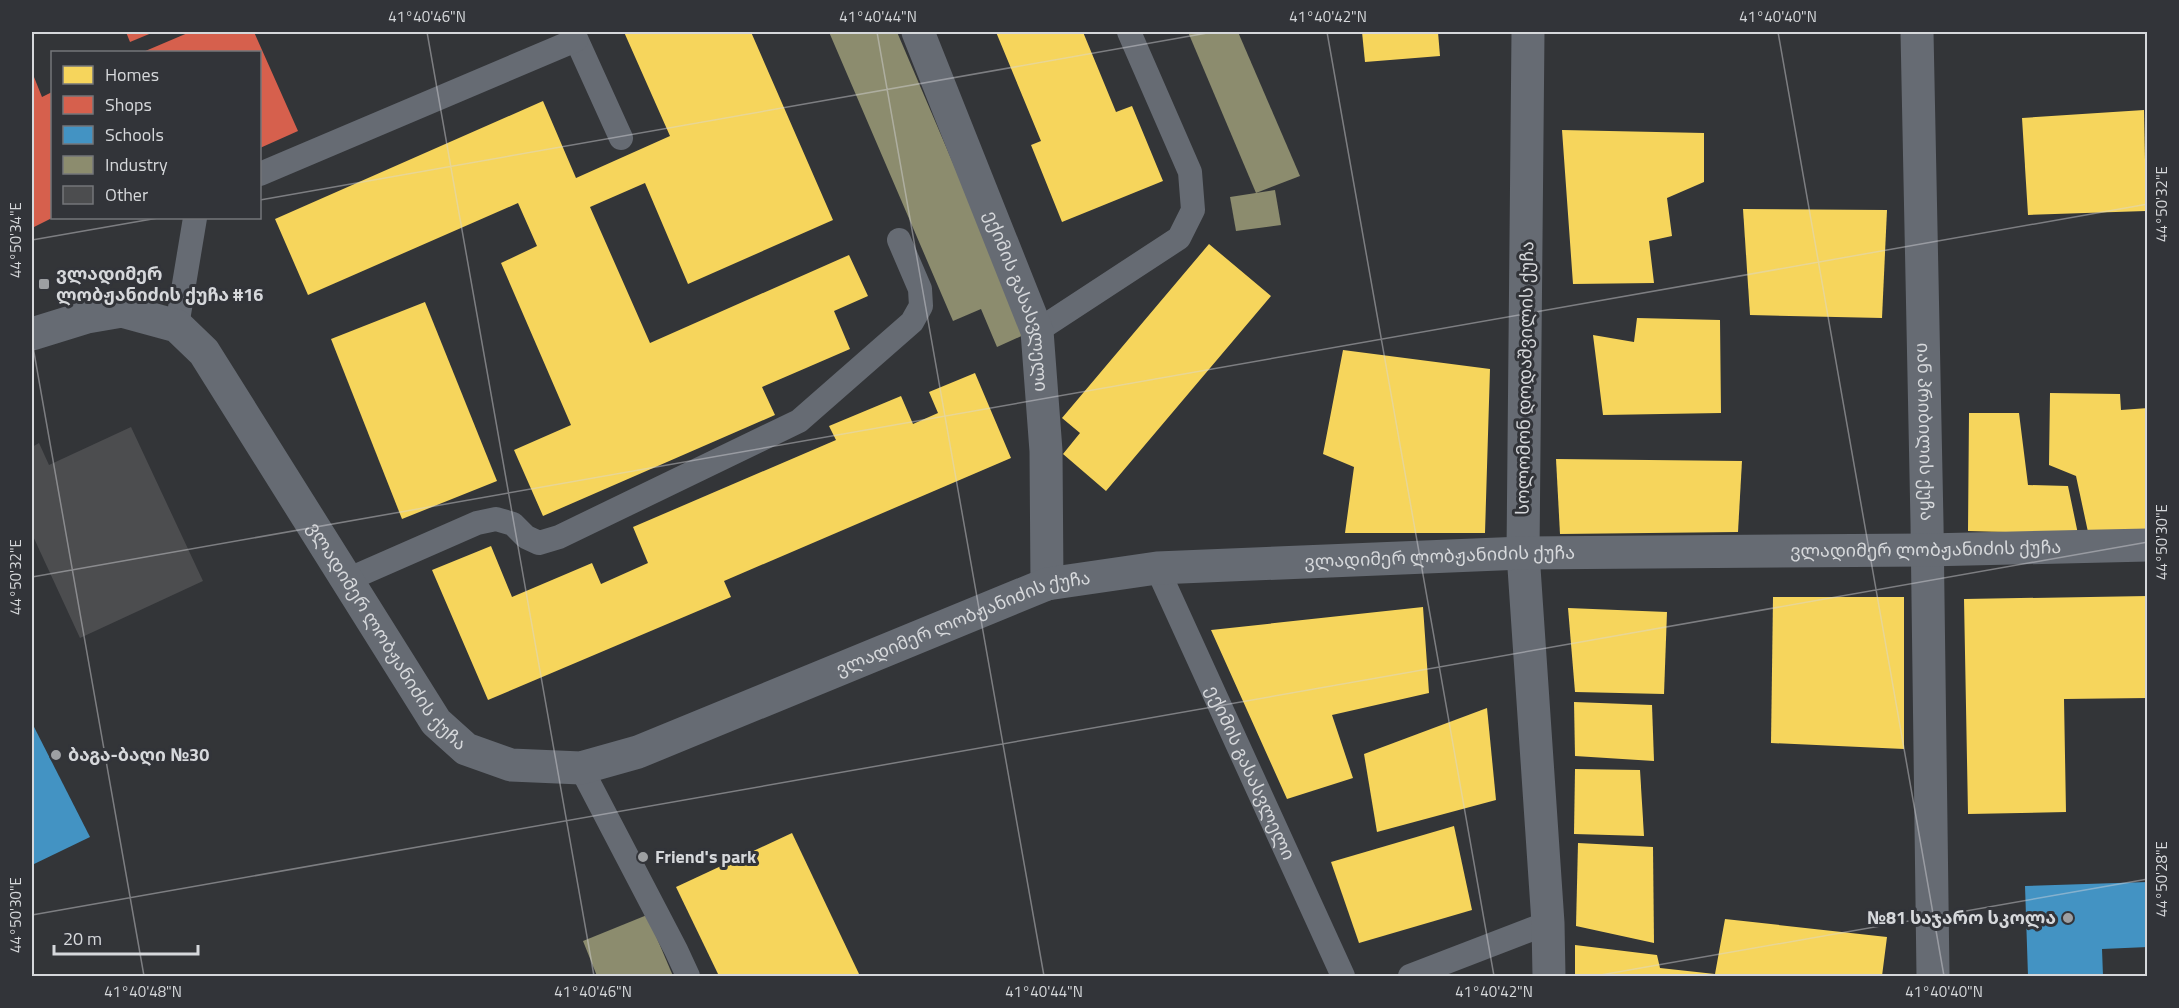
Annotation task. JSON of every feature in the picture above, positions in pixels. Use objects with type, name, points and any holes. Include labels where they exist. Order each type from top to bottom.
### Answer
[{"type":"street","name":"ექიმის გასასვლელი","points":[[918,32],[1037,331],[1046,451],[1047,584]]},
{"type":"street","name":"სოლომონ დოდაშვილის ქუჩა","points":[[1528,32],[1523,553],[1548,923],[1549,976]]},
{"type":"street","name":"იან პრიბილის ქუჩა","points":[[1917,32],[1933,976]]},
{"type":"street","name":"ვლადიმერ ლობჟანიძის ქუჩა","points":[[32,334],[87,318],[122,311],[177,326],[204,352],[436,722],[466,749],[511,765],[581,768],[638,752],[1047,584],[1157,568],[1523,553],[1927,550],[2148,545]]},
{"type":"lane","points":[[1037,331],[1179,238],[1193,210],[1190,172],[1129,32]]},
{"type":"lane","points":[[261,174],[575,36],[621,138]]},
{"type":"lane","points":[[177,326],[195,219]]},
{"type":"lane","points":[[347,580],[477,523],[496,519],[513,524],[526,537],[539,543],[559,537],[799,421],[912,322],[921,306],[920,289],[899,240]]},
{"type":"lane","name":"ექიმის გასასვლელი","points":[[1157,568],[1343,976]]},
{"type":"lane","points":[[581,768],[688,976]]},
{"type":"lane","points":[[1410,976],[1548,923]]},
{"type":"building: Homes","points":[[624,32],[751,32],[833,220],[688,284],[645,183],[590,207],[650,343],[849,255],[868,296],[834,311],[850,349],[762,387],[775,415],[543,516],[514,450],[571,425],[501,263],[537,246],[518,203],[308,295],[275,219],[543,101],[576,178],[670,136]]},
{"type":"building: Homes","points":[[996,32],[1083,32],[1116,112],[1132,106],[1163,181],[1062,222],[1031,145],[1041,141]]},
{"type":"building: Homes","points":[[1362,32],[1438,32],[1440,56],[1365,62]]},
{"type":"building: Homes","points":[[2144,110],[2146,211],[2028,215],[2022,118]]},
{"type":"building: Homes","points":[[1562,130],[1704,133],[1704,182],[1667,198],[1672,236],[1649,241],[1654,283],[1573,284]]},
{"type":"building: Homes","points":[[1743,209],[1887,210],[1882,318],[1750,315]]},
{"type":"building: Homes","points":[[1209,244],[1271,296],[1106,491],[1063,454],[1080,433],[1062,418]]},
{"type":"building: Homes","points":[[425,302],[497,481],[402,519],[331,339]]},
{"type":"building: Homes","points":[[1637,318],[1720,320],[1721,413],[1603,415],[1593,335],[1634,342]]},
{"type":"building: Homes","points":[[1343,350],[1490,369],[1485,533],[1345,533],[1354,467],[1323,454]]},
{"type":"building: Homes","points":[[975,373],[1011,458],[724,581],[731,597],[488,700],[432,570],[491,546],[512,597],[592,563],[601,584],[648,563],[633,527],[836,440],[829,426],[901,396],[913,424],[938,413],[929,392]]},
{"type":"building: Homes","points":[[2050,393],[2120,394],[2121,410],[2148,408],[2148,531],[2088,532],[2076,476],[2049,465]]},
{"type":"building: Homes","points":[[1969,413],[2019,413],[2028,485],[2068,486],[2078,534],[1968,531]]},
{"type":"building: Homes","points":[[1556,459],[1742,461],[1738,532],[1560,534]]},
{"type":"building: Homes","points":[[2148,596],[2148,698],[2064,699],[2066,812],[1968,814],[1964,599]]},
{"type":"building: Homes","points":[[1773,597],[1904,597],[1904,749],[1771,743]]},
{"type":"building: Homes","points":[[1423,607],[1429,693],[1332,715],[1353,778],[1287,799],[1211,630]]},
{"type":"building: Homes","points":[[1568,608],[1667,612],[1664,694],[1575,692]]},
{"type":"building: Homes","points":[[1574,702],[1652,705],[1654,761],[1575,756]]},
{"type":"building: Homes","points":[[1487,708],[1496,800],[1377,832],[1364,754]]},
{"type":"building: Homes","points":[[1575,769],[1640,770],[1644,836],[1574,834]]},
{"type":"building: Homes","points":[[1454,826],[1472,910],[1359,943],[1331,862]]},
{"type":"building: Homes","points":[[792,833],[860,976],[719,976],[676,887]]},
{"type":"building: Homes","points":[[1578,843],[1653,847],[1654,943],[1576,926]]},
{"type":"building: Homes","points":[[1725,919],[1887,937],[1882,976],[1575,976],[1575,945],[1657,955],[1660,968],[1715,974]]},
{"type":"building: Shops","points":[[126,32],[154,32],[130,42]]},
{"type":"building: Shops","points":[[190,32],[254,32],[298,131],[261,148],[261,51],[145,51]]},
{"type":"building: Shops","points":[[32,72],[42,97],[51,92],[51,218],[32,228]]},
{"type":"building: Schools","points":[[32,723],[90,837],[32,865]]},
{"type":"building: Schools","points":[[2148,882],[2148,947],[2102,949],[2103,976],[2028,976],[2025,886]]},
{"type":"building: Industry","points":[[829,32],[897,32],[1026,334],[997,347],[981,309],[953,321]]},
{"type":"building: Industry","points":[[1188,32],[1238,32],[1300,176],[1256,193]]},
{"type":"building: Industry","points":[[1275,190],[1281,225],[1236,231],[1230,197]]},
{"type":"building: Industry","points":[[647,915],[673,976],[597,976],[583,941]]},
{"type":"building: Other","points":[[131,427],[203,581],[80,638],[32,534],[32,447],[39,443],[49,465]]},
{"type":"place","name":"ვლადიმერ ლობჟანიძის ქუჩა #16","points":[[44,284]]},
{"type":"place","name":"ბაგა-ბაღი №30","points":[[56,755]]},
{"type":"place","name":"Friend's park","points":[[643,857]]},
{"type":"place","name":"№81 საჯარო სკოლა","points":[[2068,918]]}]
